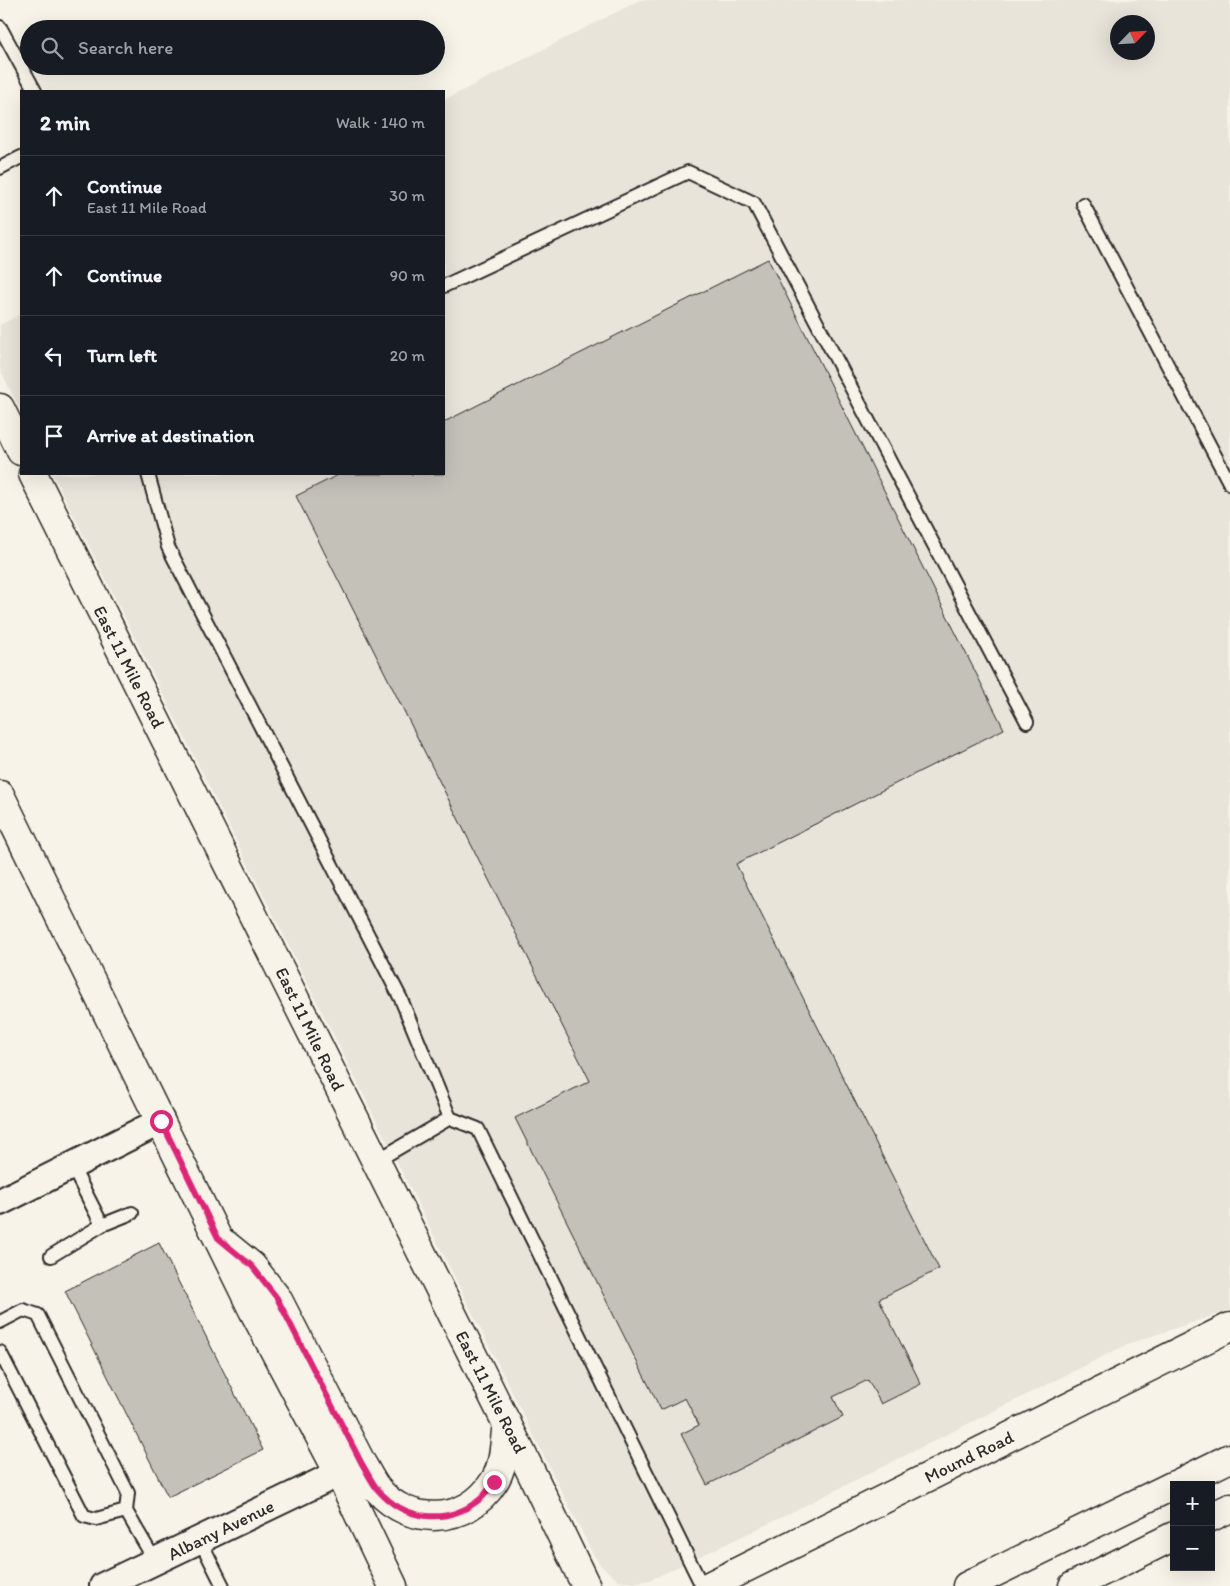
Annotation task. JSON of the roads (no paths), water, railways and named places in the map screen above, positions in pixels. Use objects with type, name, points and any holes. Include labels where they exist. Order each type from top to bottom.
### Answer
[{"type":"main road","points":[[0,408],[20,449]]},
{"type":"main road","name":"East 11 Mile Road","points":[[35,475],[507,1423],[586,1586]]},
{"type":"main road","points":[[0,795],[218,1238],[339,1473],[393,1586]]},
{"type":"main road","points":[[218,1238],[252,1266],[277,1298],[362,1464],[378,1490],[397,1506],[415,1516],[432,1517],[452,1514],[480,1500],[494,1482],[502,1463],[507,1423]]},
{"type":"main road","name":"Mound Road","points":[[709,1586],[1230,1328]]},
{"type":"main road","points":[[1182,1481],[1230,1458]]},
{"type":"main road","points":[[967,1586],[1170,1487]]},
{"type":"main road","points":[[1215,1516],[1230,1508]]},
{"type":"main road","points":[[1073,1586],[1170,1538]]},
{"type":"street","points":[[0,1202],[161,1121]]},
{"type":"street","name":"Albany Avenue","points":[[103,1586],[339,1473]]},
{"type":"lane","points":[[0,28],[20,64]]},
{"type":"lane","points":[[26,75],[34,90]]},
{"type":"lane","points":[[0,168],[20,158]]},
{"type":"lane","points":[[445,286],[688,172],[754,203],[1027,722]]},
{"type":"lane","points":[[1084,204],[1230,484]]},
{"type":"lane","points":[[148,475],[168,547],[401,999],[450,1118],[478,1129],[702,1586]]},
{"type":"lane","points":[[376,1161],[450,1118]]},
{"type":"lane","points":[[72,1166],[102,1226]]},
{"type":"lane","points":[[51,1256],[102,1226],[132,1213]]},
{"type":"lane","points":[[0,1322],[23,1310],[38,1315],[128,1493],[126,1510],[155,1561]]},
{"type":"lane","points":[[0,1352],[84,1516],[96,1519],[126,1510]]},
{"type":"lane","points":[[200,1540],[223,1586]]}]
